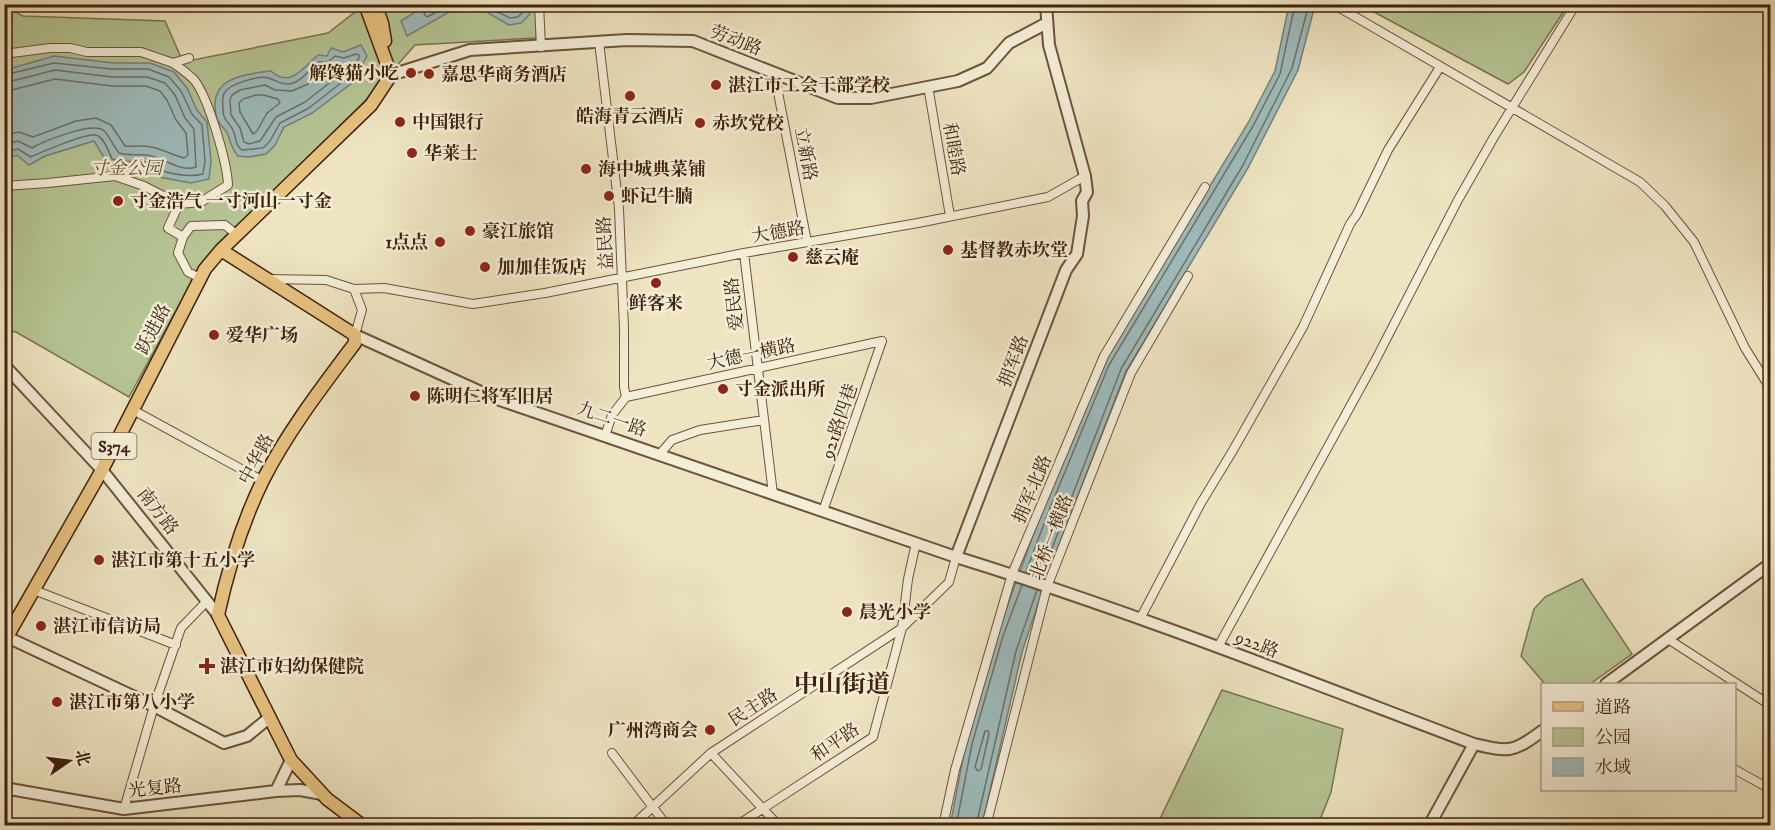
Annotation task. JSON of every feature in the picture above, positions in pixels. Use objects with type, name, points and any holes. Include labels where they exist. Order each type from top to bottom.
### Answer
[{"type":"main road","points":[[365,4],[391,75]]},
{"type":"main road","points":[[375,4],[382,23],[391,75]]},
{"type":"main road","name":"跃进路","points":[[6,640],[102,470],[205,269],[371,105],[391,75]]},
{"type":"main road","name":"九二一路","points":[[222,250],[355,335]]},
{"type":"main road","name":"中华路","points":[[218,615],[231,559],[263,481],[286,439],[355,343],[355,335]]},
{"type":"main road","name":"南方路","points":[[218,615],[291,760],[322,794],[363,825]]},
{"type":"street","points":[[539,4],[541,47]]},
{"type":"street","name":"拥军路","points":[[956,557],[1066,270],[1077,254],[1083,216],[1082,201],[1087,192],[1049,45],[1047,4]]},
{"type":"street","points":[[1333,4],[1640,182],[1665,206],[1694,242],[1745,348],[1770,388]]},
{"type":"street","points":[[1218,647],[1374,363],[1458,200],[1575,4]]},
{"type":"street","name":"劳动路","points":[[391,75],[470,50],[627,40],[693,41],[838,98],[870,98],[958,81],[987,68],[1009,43],[1047,23]]},
{"type":"street","name":"益民路","points":[[599,42],[619,209],[626,397]]},
{"type":"street","points":[[4,54],[50,48],[70,48],[87,52],[141,52],[173,63],[195,81],[203,96],[220,145],[228,185],[201,202],[179,204],[144,186],[115,176],[4,186]]},
{"type":"street","points":[[173,63],[189,58]]},
{"type":"street","points":[[1140,620],[1200,503],[1232,452],[1303,327],[1350,224],[1388,150],[1440,67]]},
{"type":"street","name":"立新路","points":[[774,72],[807,242]]},
{"type":"street","name":"和睦路","points":[[928,86],[950,216]]},
{"type":"street","name":"大德路","points":[[266,279],[326,280],[354,289],[384,288],[473,304],[545,293],[744,253],[1048,197],[1084,176]]},
{"type":"street","name":"拥军北路","points":[[943,825],[955,770],[1012,574],[1104,356],[1204,187]]},
{"type":"street","points":[[179,204],[168,228],[183,237]]},
{"type":"street","points":[[200,278],[188,272],[178,254],[183,237],[191,226],[225,225],[237,235]]},
{"type":"street","name":"爱民路","points":[[744,253],[773,494]]},
{"type":"street","name":"北桥一横路","points":[[986,825],[1047,587],[1131,373],[1188,276]]},
{"type":"street","points":[[354,289],[362,310],[355,335]]},
{"type":"street","name":"九二一路","points":[[355,335],[494,398],[956,557],[1012,574]]},
{"type":"street","name":"大德一横路","points":[[626,397],[882,341]]},
{"type":"street","name":"921路四巷","points":[[823,511],[882,341]]},
{"type":"street","name":"南方路","points":[[4,366],[102,470],[218,615]]},
{"type":"street","points":[[605,436],[612,415],[626,397]]},
{"type":"street","points":[[133,410],[263,481]]},
{"type":"street","points":[[659,455],[672,440],[700,430],[764,420]]},
{"type":"street","name":"和平路","points":[[735,825],[873,737],[902,628],[908,579],[916,543]]},
{"type":"street","points":[[902,628],[949,582],[956,557]]},
{"type":"street","points":[[1607,683],[1770,564]]},
{"type":"street","name":"922路","points":[[1012,574],[1218,647],[1474,744],[1501,750],[1513,750],[1541,732]]},
{"type":"street","points":[[34,590],[176,645]]},
{"type":"street","points":[[124,809],[154,706],[181,628],[207,601]]},
{"type":"street","name":"民主路","points":[[632,825],[711,753],[902,628]]},
{"type":"street","points":[[1668,639],[1770,705]]},
{"type":"street","points":[[6,640],[154,706],[224,743],[248,736],[270,717]]},
{"type":"street","points":[[1429,825],[1474,744]]},
{"type":"street","points":[[612,753],[667,825]]},
{"type":"street","points":[[711,753],[779,825]]},
{"type":"street","points":[[276,791],[291,760]]},
{"type":"street","points":[[1736,770],[1770,789]]},
{"type":"street","name":"光复路","points":[[4,788],[124,809],[276,791],[300,790],[322,794]]},
{"type":"street","points":[[1764,825],[1770,809]]},
{"type":"green space","points":[[1568,4],[1524,72],[1508,84],[1361,5]]},
{"type":"green space","name":"寸金公园","points":[[364,5],[544,5],[539,13],[536,38],[415,45],[371,95],[200,267],[129,397],[16,332],[5,330],[4,6],[23,16],[165,21],[183,62],[328,33]]},
{"type":"green space","points":[[1582,579],[1632,654],[1591,683],[1544,683],[1521,656],[1534,609],[1545,597]]},
{"type":"green space","points":[[1222,690],[1343,729],[1331,792],[1318,825],[1157,825]]},
{"type":"water","points":[[423,5],[528,5],[530,14],[521,23],[509,25],[485,11],[449,12],[407,36],[401,21]]},
{"type":"water","points":[[1289,5],[1315,5],[1298,70],[1248,168],[1126,371],[1050,568],[1022,652],[982,825],[950,826],[966,743],[997,634],[1042,511],[1103,363],[1248,123],[1275,71]]},
{"type":"water","points":[[361,45],[367,56],[352,83],[312,113],[284,127],[275,145],[266,154],[238,156],[217,119],[215,106],[221,87],[238,77],[260,72],[271,71],[284,78],[291,77],[318,55],[327,56],[331,48],[343,52]]},
{"type":"water","points":[[54,56],[113,63],[150,63],[174,72],[187,88],[197,110],[207,122],[211,161],[209,179],[191,183],[159,177],[156,171],[108,164],[94,141],[45,156],[29,165],[17,155],[5,159],[5,70]]},
{"type":"place","name":"解馋猫小吃","points":[[411,73]]},
{"type":"place","name":"嘉思华商务酒店","points":[[429,74]]},
{"type":"place","name":"湛江市工会干部学校","points":[[716,85]]},
{"type":"place","name":"皓海青云酒店","points":[[630,96]]},
{"type":"place","name":"中国银行","points":[[400,122]]},
{"type":"place","name":"赤坎党校","points":[[700,123]]},
{"type":"place","name":"华莱士","points":[[412,153]]},
{"type":"place","name":"海中城典菜铺","points":[[586,169]]},
{"type":"place","name":"虾记牛腩","points":[[609,196]]},
{"type":"place","name":"寸金浩气 一寸河山一寸金","points":[[118,201]]},
{"type":"place","name":"豪江旅馆","points":[[470,231]]},
{"type":"place","name":"1点点","points":[[440,242]]},
{"type":"place","name":"基督教赤坎堂","points":[[948,250]]},
{"type":"place","name":"慈云庵","points":[[793,257]]},
{"type":"place","name":"加加佳饭店","points":[[485,267]]},
{"type":"place","name":"鲜客来","points":[[656,283]]},
{"type":"place","name":"爱华广场","points":[[214,335]]},
{"type":"place","name":"寸金派出所","points":[[723,389]]},
{"type":"place","name":"陈明仁将军旧居","points":[[415,396]]},
{"type":"place","name":"湛江市第十五小学","points":[[99,560]]},
{"type":"place","name":"晨光小学","points":[[847,612]]},
{"type":"place","name":"湛江市信访局","points":[[41,626]]},
{"type":"place","name":"湛江市妇幼保健院","points":[[207,666]]},
{"type":"place","name":"湛江市第八小学","points":[[57,702]]},
{"type":"place","name":"广州湾商会","points":[[710,730]]},
{"type":"district","name":"中山街道","points":[[842,684]]}]
